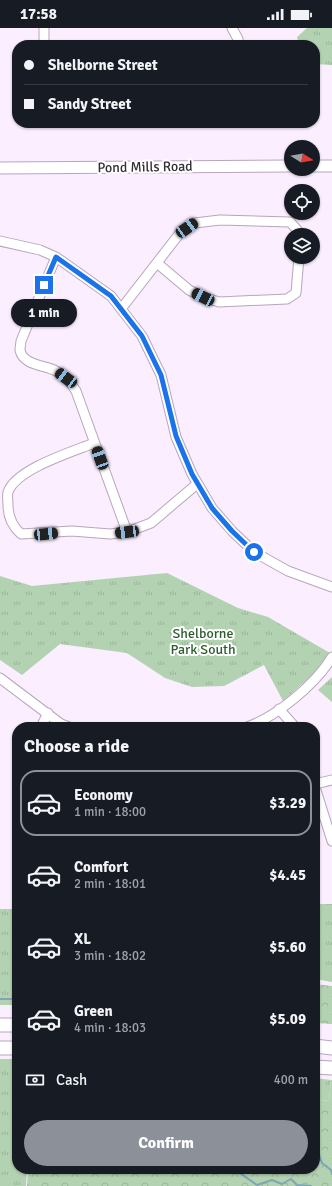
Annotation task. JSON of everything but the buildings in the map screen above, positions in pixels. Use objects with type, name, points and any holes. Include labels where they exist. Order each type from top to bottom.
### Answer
[{"type":"highway","points":[[0,1025],[12,1025]]},
{"type":"highway","points":[[320,1047],[332,1048]]},
{"type":"highway","points":[[0,1048],[12,1048]]},
{"type":"highway","points":[[320,1067],[332,1068]]},
{"type":"main road","name":"Pond Mills Road","points":[[0,168],[284,166]]},
{"type":"main road","points":[[320,166],[332,166]]},
{"type":"street","points":[[44,28],[44,40]]},
{"type":"street","points":[[232,28],[238,40]]},
{"type":"street","points":[[121,308],[180,234],[195,223],[220,220],[290,222],[295,228]]},
{"type":"street","points":[[0,241],[40,250],[56,257],[111,296],[142,336],[161,375],[176,436],[192,474],[212,508],[232,531],[254,552],[288,571],[332,587]]},
{"type":"street","points":[[56,257],[21,341],[20,351],[25,358],[35,365],[56,371],[70,382],[76,390],[127,532]]},
{"type":"street","points":[[157,262],[189,290],[203,297],[219,302],[288,299],[296,292],[298,264]]},
{"type":"street","points":[[94,443],[48,461],[17,479],[8,493],[8,510],[13,526],[21,534],[72,532],[110,534],[127,532],[151,523],[198,484]]},
{"type":"street","points":[[256,722],[279,710],[293,700],[326,667],[332,657]]},
{"type":"street","points":[[0,678],[58,722]]},
{"type":"street","points":[[279,710],[290,722]]},
{"type":"street","points":[[44,722],[48,714]]},
{"type":"street","points":[[320,784],[332,780]]},
{"type":"street","points":[[320,802],[332,841]]},
{"type":"green space","points":[[307,28],[332,28],[332,65],[320,64],[320,40],[298,40],[297,37]]},
{"type":"green space","name":"Shelborne Park South","points":[[167,573],[238,608],[268,617],[330,653],[312,675],[283,701],[264,665],[224,686],[192,687],[165,678],[127,653],[60,644],[22,675],[0,660],[0,576],[32,586]]},
{"type":"green space","points":[[332,677],[332,702],[318,690]]},
{"type":"green space","points":[[320,904],[332,904],[332,982],[320,980]]},
{"type":"green space","points":[[0,909],[12,909],[12,1005],[0,1005]]},
{"type":"green space","points":[[320,985],[332,986],[332,1024],[320,1023]]},
{"type":"green space","points":[[0,1059],[12,1059],[12,1174],[27,1174],[26,1186],[0,1186]]},
{"type":"green space","points":[[320,1079],[331,1080],[329,1101],[320,1100]]},
{"type":"green space","points":[[332,1080],[332,1186],[27,1186],[28,1174],[320,1174],[320,1100],[329,1101]]},
{"type":"waterway","points":[[0,999],[12,999]]},
{"type":"waterway","points":[[320,1157],[322,1163],[331,1170],[332,1174]]},
{"type":"waterway","points":[[241,1174],[257,1185],[272,1180],[282,1184],[291,1179],[297,1185],[311,1186]]},
{"type":"route","points":[[44,285],[56,257],[111,296],[142,336],[161,375],[176,436],[192,474],[212,508],[232,531],[254,552]]}]
